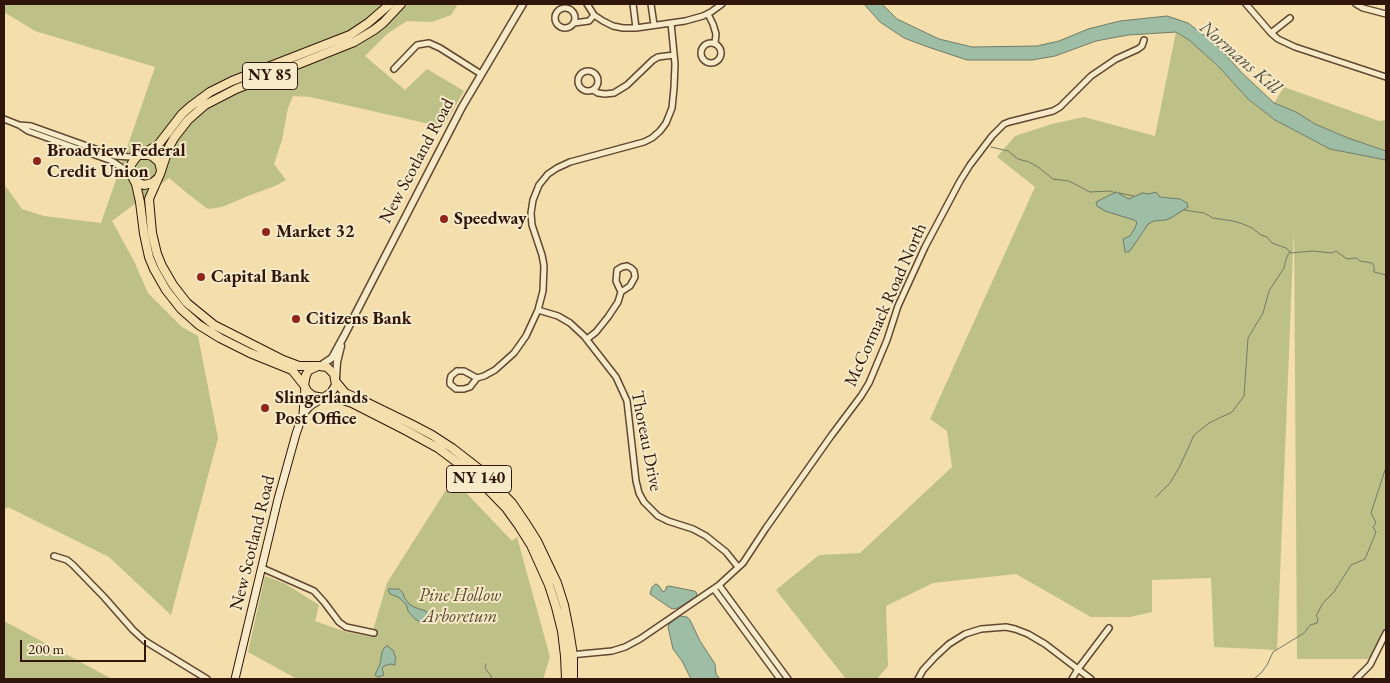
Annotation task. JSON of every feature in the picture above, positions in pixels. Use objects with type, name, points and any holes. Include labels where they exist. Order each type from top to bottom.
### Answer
[{"type":"main road","name":"NY 85","points":[[138,155],[158,145],[182,114],[210,92],[232,81],[350,35],[368,23],[390,4]]},
{"type":"main road","name":"NY 85","points":[[319,366],[305,367],[291,363],[224,330],[204,318],[180,295],[173,286],[157,254],[152,233],[149,199],[169,148],[180,129],[205,105],[236,89],[354,42],[369,34],[383,23],[401,4]]},
{"type":"main road","points":[[138,155],[148,155],[156,158],[160,166],[160,174],[156,181],[148,185],[139,184],[131,174],[131,166],[138,155]]},
{"type":"main road","points":[[134,179],[140,202],[149,257],[159,280],[173,300],[189,317],[209,332],[256,356],[292,370],[307,391],[313,396],[324,397]]},
{"type":"main road","points":[[303,414],[310,406],[333,391],[336,380],[331,370],[327,367],[319,366],[308,370],[304,386]]},
{"type":"main road","name":"NY 140","points":[[336,380],[345,394],[368,403],[432,435],[452,448],[479,469],[519,512],[532,531],[552,572],[564,605],[569,630],[569,656],[566,679]]},
{"type":"main road","name":"New Scotland Road","points":[[236,679],[278,499],[303,414],[304,386]]},
{"type":"main road","name":"NY 140","points":[[324,397],[347,401],[428,442],[466,468],[490,491],[519,526],[543,570],[558,613],[573,679]]},
{"type":"street","name":"New Scotland Road","points":[[319,366],[332,358],[421,185],[481,74],[522,4]]},
{"type":"street","points":[[588,4],[594,15],[612,26],[623,28],[671,23],[703,16],[722,4]]},
{"type":"street","points":[[633,4],[636,28]]},
{"type":"street","points":[[651,4],[654,25]]},
{"type":"street","points":[[1246,4],[1270,33],[1278,39],[1296,47],[1386,77]]},
{"type":"street","points":[[1356,4],[1363,8],[1386,14]]},
{"type":"street","points":[[574,23],[576,16],[569,8],[562,8],[556,12],[556,22],[560,27],[566,28],[574,23],[589,21],[594,15]]},
{"type":"street","points":[[708,14],[716,34],[715,44]]},
{"type":"street","points":[[1270,33],[1290,18]]},
{"type":"street","points":[[477,378],[464,371],[457,371],[451,376],[450,384],[456,389],[464,389],[470,387],[477,378],[496,370],[514,353],[526,336],[538,310],[543,290],[544,266],[542,254],[532,226],[532,214],[533,200],[539,185],[548,174],[570,162],[644,142],[652,138],[666,123],[672,108],[674,88],[674,55],[671,23]]},
{"type":"street","name":"McCormack Road North","points":[[569,656],[612,651],[633,643],[719,586],[743,563],[869,383],[887,340],[898,306],[925,247],[960,181],[992,136],[1004,124],[1052,111],[1060,107],[1091,76],[1138,49],[1142,46],[1144,40]]},
{"type":"street","points":[[394,69],[417,45],[429,43],[481,74]]},
{"type":"street","points":[[708,43],[715,44],[720,48],[720,57],[715,62],[706,62],[703,60],[701,53],[703,46],[708,43]]},
{"type":"street","points":[[593,90],[598,82],[597,76],[589,71],[582,73],[578,82],[580,88],[586,92],[593,90],[605,94],[614,93],[627,84],[653,60],[658,57],[674,55]]},
{"type":"street","points":[[4,118],[19,125],[31,126],[112,161],[134,179]]},
{"type":"street","points":[[64,141],[115,156],[131,157],[138,155]]},
{"type":"street","points":[[587,339],[608,318],[618,302],[621,292],[630,286],[635,277],[634,271],[627,266],[622,266],[617,270],[616,281],[621,292]]},
{"type":"street","name":"Thoreau Drive","points":[[538,310],[558,316],[570,323],[587,339],[616,377],[627,401],[636,481],[644,502],[658,516],[706,536],[726,552],[738,567]]},
{"type":"street","name":"New Scotland Road","points":[[336,380],[338,356],[344,336]]},
{"type":"street","points":[[54,556],[67,560],[73,565],[145,642],[207,679]]},
{"type":"street","points":[[262,568],[314,591],[346,627],[374,633]]},
{"type":"street","points":[[719,586],[752,630],[783,678]]},
{"type":"street","points":[[714,589],[783,678]]},
{"type":"street","points":[[918,679],[923,670],[948,644],[965,634],[981,628],[993,627],[1014,628],[1028,634],[1045,644],[1091,679]]},
{"type":"street","points":[[1072,679],[1108,628]]},
{"type":"street","points":[[747,634],[752,630]]},
{"type":"street","points":[[1356,679],[1370,665],[1386,633]]},
{"type":"green space","points":[[4,4],[458,4],[451,15],[432,22],[407,21],[387,34],[365,56],[405,90],[427,69],[464,91],[443,127],[310,97],[293,96],[288,108],[282,140],[274,164],[286,180],[222,207],[208,209],[169,178],[112,221],[134,261],[148,293],[182,327],[198,336],[218,438],[171,615],[109,557],[8,507],[4,510],[4,185],[22,209],[44,216],[101,223],[155,67],[35,31],[4,12]]},
{"type":"green space","points":[[1176,32],[1189,40],[1219,67],[1248,99],[1275,120],[1330,149],[1386,160],[1386,629],[1372,659],[1297,659],[1294,228],[1277,650],[1214,647],[1211,578],[1152,580],[1152,612],[1130,617],[1091,617],[1016,574],[933,583],[886,606],[888,666],[877,679],[846,679],[776,590],[819,555],[860,553],[952,467],[947,431],[930,419],[1035,187],[997,157],[1015,136],[1052,124],[1084,117],[1155,136]]},
{"type":"green space","points":[[1284,87],[1379,121],[1386,120],[1386,151],[1315,124],[1296,112],[1274,103]]},
{"type":"green space","name":"Pine Hollow Arboretum","points":[[453,479],[512,541],[517,537],[550,657],[543,679],[297,679],[248,652],[265,576],[284,583],[319,605],[315,621],[346,632],[371,637],[387,583]]},
{"type":"green space","points":[[4,621],[112,679],[4,679]]},
{"type":"shaded area","points":[[864,4],[882,4],[897,19],[939,39],[972,47],[1037,46],[1059,41],[1088,29],[1120,21],[1167,16],[1188,23],[1217,45],[1242,73],[1274,103],[1296,112],[1315,124],[1386,151],[1386,160],[1330,149],[1275,120],[1248,99],[1219,67],[1189,40],[1176,32],[1128,35],[1096,41],[1055,56],[1032,60],[967,60],[904,38],[880,22]]},
{"type":"shaded area","points":[[1116,192],[1129,199],[1142,193],[1156,192],[1160,197],[1180,199],[1187,203],[1188,207],[1171,218],[1148,224],[1129,252],[1125,252],[1123,239],[1130,236],[1137,222],[1105,211],[1097,206],[1096,202]]},
{"type":"shaded area","points":[[656,584],[663,592],[669,586],[694,591],[697,596],[678,608],[672,609],[650,594],[652,587]]},
{"type":"shaded area","points":[[389,589],[399,589],[410,605],[426,611],[429,616],[425,621],[420,622],[415,619],[408,611],[406,604],[398,597],[390,594]]},
{"type":"shaded area","points":[[680,616],[687,617],[690,620],[700,641],[715,664],[716,674],[720,679],[691,679],[682,661],[673,649],[668,627],[669,624]]},
{"type":"shaded area","points":[[387,646],[393,650],[396,659],[395,665],[384,666],[382,668],[384,675],[378,677],[375,675],[380,664],[382,652]]},
{"type":"waterway","points":[[991,147],[1008,151],[1018,159],[1038,167],[1053,179],[1069,181],[1090,192],[1111,191],[1115,193]]},
{"type":"waterway","points":[[1119,193],[1134,196]]},
{"type":"waterway","points":[[1184,210],[1204,213],[1213,218],[1243,224],[1267,237],[1272,243],[1286,248],[1291,253],[1313,251],[1332,253],[1336,251],[1347,259],[1356,258],[1360,261],[1372,263],[1374,272],[1386,275]]},
{"type":"waterway","points":[[1156,497],[1170,483],[1194,435],[1209,423],[1232,412],[1244,396],[1248,338],[1263,313],[1269,291],[1284,268],[1290,251]]},
{"type":"waterway","points":[[1254,679],[1267,665],[1273,652],[1304,633],[1310,625],[1317,623],[1318,618],[1316,616],[1323,603],[1334,592],[1351,565],[1365,559],[1376,532],[1373,527],[1376,523],[1371,513],[1386,467]]},
{"type":"waterway","points":[[486,664],[485,668],[492,679]]},
{"type":"place","name":"Broadview Federal Credit Union","points":[[37,161]]},
{"type":"place","name":"Speedway","points":[[444,219]]},
{"type":"place","name":"Market 32","points":[[266,232]]},
{"type":"place","name":"Capital Bank","points":[[201,277]]},
{"type":"place","name":"Citizens Bank","points":[[296,319]]},
{"type":"place","name":"Slingerlands Post Office","points":[[265,408]]},
{"type":"water label","name":"Normans Kill","points":[[1240,58]]}]
